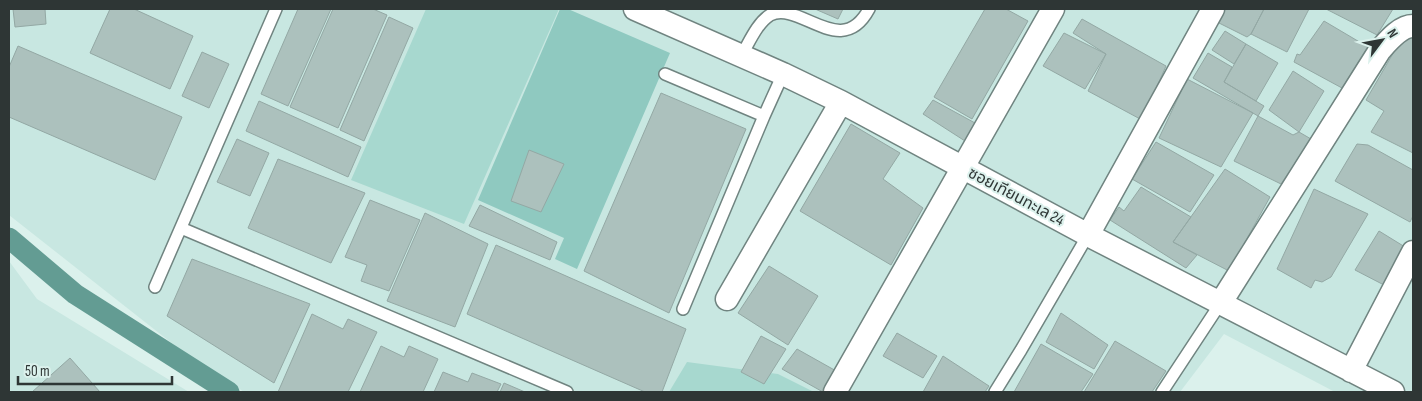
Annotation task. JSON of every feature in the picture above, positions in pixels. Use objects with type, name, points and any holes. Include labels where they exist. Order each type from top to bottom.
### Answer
[{"type":"street","name":"ซอยเทียนทะเล 24","points":[[635,9],[783,74],[841,102],[1088,235],[1393,392]]},
{"type":"street","points":[[835,392],[1053,9]]},
{"type":"street","points":[[1088,235],[1213,9]]},
{"type":"street","points":[[1220,304],[1380,50],[1400,31],[1413,26]]},
{"type":"street","points":[[727,299],[841,102]]},
{"type":"street","points":[[1351,371],[1413,252]]},
{"type":"lane","points":[[154,287],[276,9]]},
{"type":"lane","points":[[741,56],[763,20],[778,11],[789,12],[832,28],[846,29],[855,26],[869,9]]},
{"type":"lane","points":[[665,74],[764,116]]},
{"type":"lane","points":[[683,309],[783,74]]},
{"type":"lane","points":[[181,228],[567,392]]},
{"type":"lane","points":[[995,392],[1088,235]]},
{"type":"lane","points":[[1162,392],[1220,304]]},
{"type":"shaded area","points":[[9,9],[1413,9],[1413,392],[1335,392],[1224,334],[1180,392],[244,392],[178,348],[9,215]]},
{"type":"shaded area","points":[[560,9],[568,9],[670,53],[577,269],[555,259],[564,238],[478,200]]},
{"type":"shaded area","points":[[9,261],[37,299],[189,392],[9,392]]},
{"type":"green space","points":[[426,9],[559,9],[464,224],[351,180]]},
{"type":"green space","points":[[687,362],[778,374],[814,392],[669,392]]},
{"type":"building","points":[[13,9],[45,9],[46,24],[15,27]]},
{"type":"building","points":[[110,9],[134,9],[193,36],[170,89],[90,53]]},
{"type":"building","points":[[298,9],[331,9],[288,106],[261,94]]},
{"type":"building","points":[[333,9],[373,9],[387,15],[338,128],[290,107]]},
{"type":"building","points":[[815,9],[843,9],[838,19]]},
{"type":"building","points":[[985,9],[1006,9],[1028,21],[972,119],[934,97]]},
{"type":"building","points":[[1224,9],[1264,9],[1251,34],[1247,37],[1217,22]]},
{"type":"building","points":[[1264,9],[1309,9],[1287,52],[1251,34]]},
{"type":"building","points":[[1326,9],[1393,9],[1377,35]]},
{"type":"building","points":[[389,17],[413,28],[364,141],[340,130]]},
{"type":"building","points":[[1082,19],[1166,66],[1142,120],[1088,91],[1106,54],[1073,33]]},
{"type":"building","points":[[1324,21],[1368,47],[1342,88],[1294,62],[1297,54],[1300,55]]},
{"type":"building","points":[[1409,26],[1413,28],[1413,153],[1371,132],[1384,111],[1366,100]]},
{"type":"building","points":[[1225,31],[1246,44],[1234,64],[1212,50]]},
{"type":"building","points":[[1064,33],[1106,54],[1085,89],[1043,66]]},
{"type":"building","points":[[1246,44],[1278,63],[1256,101],[1224,82]]},
{"type":"building","points":[[18,46],[182,117],[155,180],[9,117],[9,67]]},
{"type":"building","points":[[202,52],[229,64],[209,108],[182,96]]},
{"type":"building","points":[[1208,53],[1232,67],[1224,82],[1264,106],[1258,116],[1193,78]]},
{"type":"building","points":[[1293,71],[1324,91],[1299,132],[1269,110]]},
{"type":"building","points":[[1187,79],[1253,113],[1221,167],[1159,138]]},
{"type":"building","points":[[661,93],[746,129],[669,313],[584,271]]},
{"type":"building","points":[[933,100],[975,123],[965,141],[923,114]]},
{"type":"building","points":[[259,101],[361,147],[348,177],[246,131]]},
{"type":"building","points":[[1258,116],[1293,135],[1299,132],[1311,139],[1281,184],[1234,161]]},
{"type":"building","points":[[851,124],[900,153],[883,179],[923,208],[891,265],[800,211]]},
{"type":"building","points":[[237,139],[269,153],[250,196],[217,182]]},
{"type":"building","points":[[1156,142],[1214,175],[1190,212],[1132,179]]},
{"type":"building","points":[[1357,144],[1368,145],[1413,170],[1413,216],[1410,222],[1335,181]]},
{"type":"building","points":[[529,150],[564,164],[541,212],[511,201]]},
{"type":"building","points":[[278,159],[365,193],[331,263],[248,228]]},
{"type":"building","points":[[1225,169],[1270,197],[1229,271],[1173,242]]},
{"type":"building","points":[[1141,187],[1191,217],[1173,242],[1197,255],[1186,268],[1110,220],[1119,207],[1124,211]]},
{"type":"building","points":[[1314,189],[1368,214],[1331,277],[1322,282],[1315,280],[1311,288],[1277,269]]},
{"type":"building","points":[[370,200],[420,220],[389,291],[361,281],[367,265],[345,257]]},
{"type":"building","points":[[480,205],[557,242],[550,260],[469,226]]},
{"type":"building","points":[[425,213],[488,244],[455,327],[387,301]]},
{"type":"building","points":[[1379,231],[1405,247],[1384,285],[1355,270]]},
{"type":"building","points":[[496,245],[686,329],[662,392],[645,392],[467,314]]},
{"type":"building","points":[[192,259],[310,304],[274,383],[167,316]]},
{"type":"building","points":[[769,266],[818,296],[788,345],[738,313]]},
{"type":"building","points":[[1061,313],[1108,345],[1094,369],[1046,342]]},
{"type":"building","points":[[312,314],[343,329],[348,319],[377,332],[348,392],[278,392]]},
{"type":"building","points":[[897,333],[937,356],[923,378],[883,356]]},
{"type":"building","points":[[761,336],[786,349],[764,384],[741,372]]},
{"type":"building","points":[[1115,341],[1166,371],[1152,392],[1084,392]]},
{"type":"building","points":[[1041,344],[1093,374],[1081,392],[1014,392]]},
{"type":"building","points":[[381,346],[404,357],[409,346],[438,359],[423,392],[360,392]]},
{"type":"building","points":[[797,349],[838,372],[833,392],[823,392],[782,369]]},
{"type":"building","points":[[943,356],[989,386],[985,392],[923,392]]},
{"type":"building","points":[[70,358],[100,392],[32,392]]},
{"type":"building","points":[[443,372],[468,382],[472,373],[501,384],[497,392],[434,392]]},
{"type":"building","points":[[504,383],[525,392],[500,392]]},
{"type":"waterway","points":[[9,238],[75,294],[229,392]]}]
